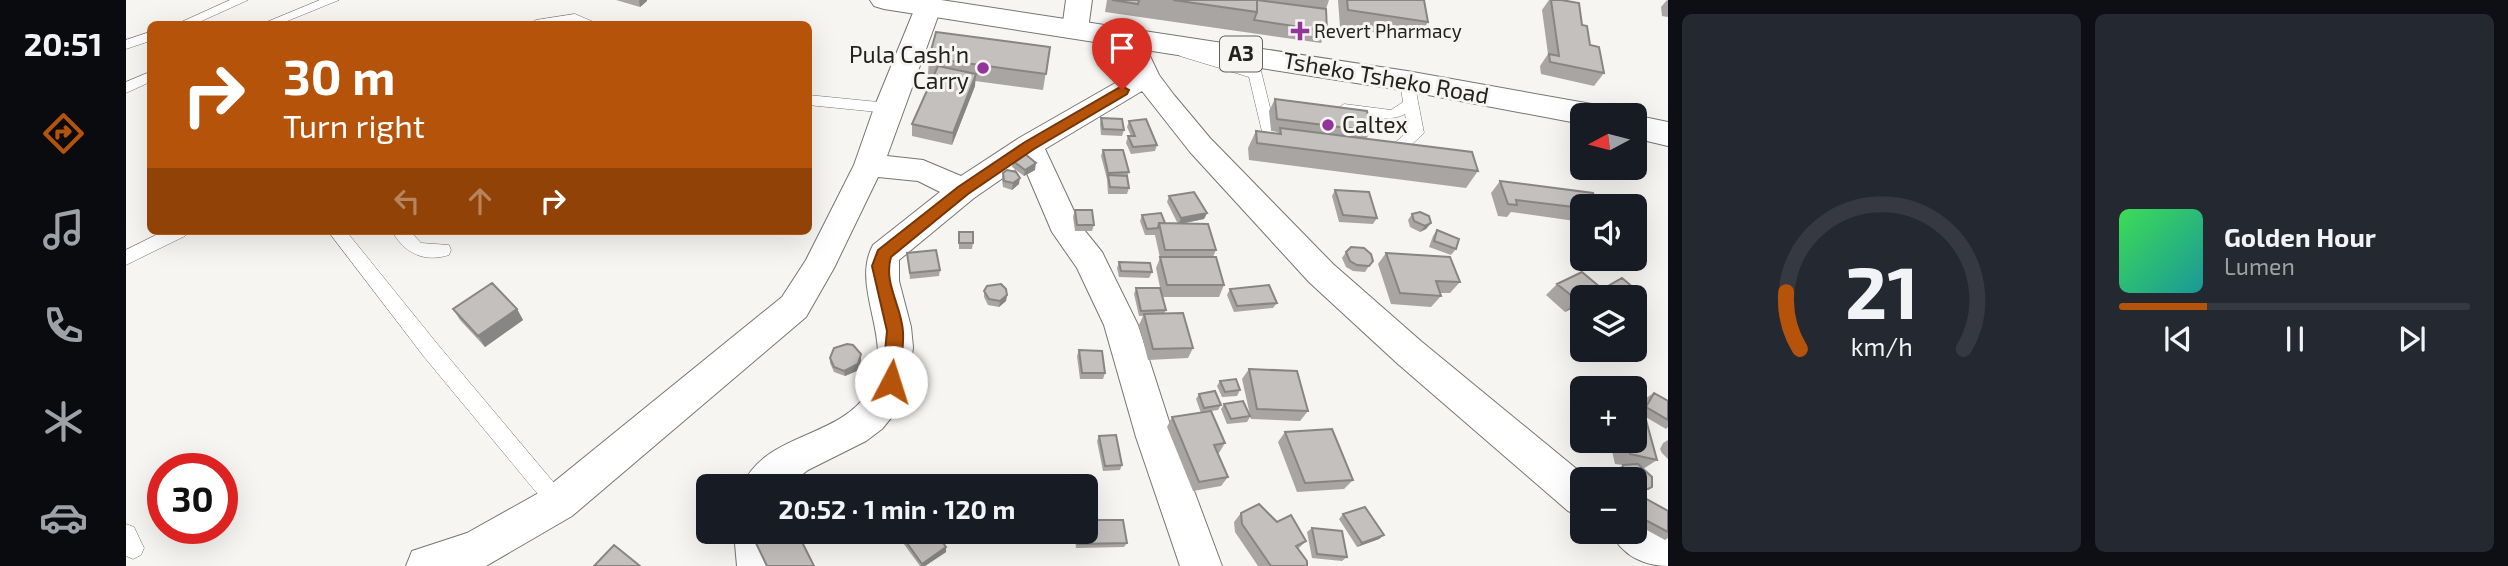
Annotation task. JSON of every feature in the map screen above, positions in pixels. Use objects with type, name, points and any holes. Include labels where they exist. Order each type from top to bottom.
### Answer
[{"type":"highway","name":"Tsheko Tsheko Road","points":[[884,0],[928,8],[1077,15],[1129,37],[1409,92],[1570,113]]},
{"type":"highway","points":[[1647,128],[1668,134]]},
{"type":"street","points":[[426,566],[476,550],[558,503],[794,307],[818,268],[869,165],[888,108],[928,8]]},
{"type":"street","points":[[1129,37],[1146,77],[1199,145],[1321,273],[1410,353],[1570,488]]},
{"type":"street","points":[[774,474],[783,465],[818,445],[855,430],[876,412],[891,382],[895,331],[882,283],[880,266],[884,254],[963,190],[1030,145],[1146,77]]},
{"type":"street","points":[[1030,145],[1068,232],[1090,261],[1121,325],[1155,437],[1202,566]]},
{"type":"street","points":[[869,165],[923,171],[963,190]]},
{"type":"street","points":[[1647,542],[1668,554]]},
{"type":"street","points":[[755,544],[758,566]]},
{"type":"lane","points":[[191,21],[241,0]]},
{"type":"lane","points":[[277,21],[332,0]]},
{"type":"lane","points":[[556,21],[575,18],[582,21]]},
{"type":"lane","points":[[126,45],[147,37]]},
{"type":"lane","points":[[1129,37],[1256,74],[1269,136],[1310,142]]},
{"type":"lane","points":[[126,88],[147,78]]},
{"type":"lane","points":[[1257,83],[1279,101]]},
{"type":"lane","points":[[1330,107],[1394,115],[1409,92]]},
{"type":"lane","points":[[1364,150],[1392,154],[1416,133],[1409,92]]},
{"type":"lane","points":[[812,100],[888,108]]},
{"type":"lane","points":[[126,258],[171,235]]},
{"type":"lane","points":[[339,235],[558,503]]},
{"type":"lane","points":[[404,235],[417,250],[443,250]]},
{"type":"building","points":[[1112,0],[1139,0],[1138,4]]},
{"type":"building","points":[[1173,0],[1257,0],[1257,12]]},
{"type":"building","points":[[1257,0],[1326,9],[1327,31],[1254,20]]},
{"type":"building","points":[[1347,0],[1424,0],[1428,22],[1348,10]]},
{"type":"building","points":[[1551,0],[1579,3],[1582,25],[1587,26],[1590,45],[1599,47],[1604,73],[1550,62],[1549,54],[1559,56]]},
{"type":"building","points":[[936,32],[1050,47],[1046,74],[929,58]]},
{"type":"building","points":[[938,66],[976,74],[953,133],[912,124]]},
{"type":"building","points":[[1275,99],[1367,111],[1371,131],[1277,119]]},
{"type":"building","points":[[1101,118],[1122,119],[1124,130],[1103,129]]},
{"type":"building","points":[[1146,119],[1157,145],[1133,147],[1128,136],[1135,136],[1129,121]]},
{"type":"building","points":[[1280,128],[1472,152],[1478,171],[1257,143],[1256,131],[1281,134]]},
{"type":"building","points":[[1103,150],[1123,150],[1129,172],[1108,173]]},
{"type":"building","points":[[1025,154],[1036,163],[1025,170],[1013,161]]},
{"type":"building","points":[[1007,170],[1016,172],[1020,178],[1013,183],[1004,181],[1003,173]]},
{"type":"building","points":[[1108,175],[1127,176],[1129,188],[1110,187]]},
{"type":"building","points":[[1500,181],[1593,194],[1570,194],[1570,207],[1516,200],[1517,205],[1508,204]]},
{"type":"building","points":[[1335,190],[1369,192],[1377,218],[1343,215]]},
{"type":"building","points":[[1194,192],[1207,213],[1181,218],[1169,196]]},
{"type":"building","points":[[1075,210],[1092,210],[1094,225],[1077,225]]},
{"type":"building","points":[[1420,212],[1429,216],[1431,223],[1425,226],[1414,221],[1412,214]]},
{"type":"building","points":[[1161,213],[1165,223],[1159,223],[1158,228],[1147,229],[1142,215]]},
{"type":"building","points":[[1159,223],[1208,224],[1216,250],[1165,250]]},
{"type":"building","points":[[1437,230],[1459,239],[1456,249],[1434,241]]},
{"type":"building","points":[[959,232],[973,232],[973,243],[959,243]]},
{"type":"building","points":[[1351,247],[1364,248],[1371,254],[1373,261],[1369,266],[1350,261],[1346,252]]},
{"type":"building","points":[[936,250],[940,270],[910,273],[907,253]]},
{"type":"building","points":[[1386,253],[1450,257],[1460,282],[1436,281],[1441,296],[1400,293]]},
{"type":"building","points":[[1160,257],[1216,257],[1224,285],[1167,285]]},
{"type":"building","points":[[1119,262],[1150,263],[1152,272],[1121,271]]},
{"type":"building","points":[[1582,272],[1598,285],[1570,285],[1570,294],[1557,284]]},
{"type":"building","points":[[1622,278],[1630,285],[1610,285]]},
{"type":"building","points":[[492,283],[517,309],[478,336],[453,309]]},
{"type":"building","points":[[1001,284],[1007,295],[1000,301],[989,299],[984,291],[987,286]]},
{"type":"building","points":[[1269,285],[1277,303],[1237,306],[1230,289]]},
{"type":"building","points":[[1136,288],[1160,288],[1166,310],[1141,311]]},
{"type":"building","points":[[1183,313],[1193,348],[1153,349],[1144,314]]},
{"type":"building","points":[[853,345],[861,354],[858,364],[844,371],[834,367],[830,358],[834,348]]},
{"type":"building","points":[[1079,350],[1102,351],[1105,373],[1082,373]]},
{"type":"building","points":[[1249,369],[1297,371],[1308,411],[1257,409]]},
{"type":"building","points":[[1236,379],[1240,390],[1225,392],[1220,381]]},
{"type":"building","points":[[1215,391],[1221,405],[1204,408],[1199,394]]},
{"type":"building","points":[[1654,393],[1668,401],[1668,420],[1647,408]]},
{"type":"building","points":[[1243,401],[1250,416],[1231,419],[1224,404]]},
{"type":"building","points":[[1211,411],[1225,443],[1214,445],[1228,477],[1199,482],[1172,417]]},
{"type":"building","points":[[1647,424],[1657,460],[1630,454],[1647,453]]},
{"type":"building","points":[[1332,429],[1353,480],[1305,483],[1285,432]]},
{"type":"building","points":[[1116,435],[1122,465],[1105,466],[1099,436]]},
{"type":"building","points":[[1638,464],[1641,467],[1623,467]]},
{"type":"building","points":[[1647,472],[1652,477],[1652,487],[1648,489]]},
{"type":"building","points":[[1647,499],[1668,511],[1668,532],[1647,521]]},
{"type":"building","points":[[1259,504],[1277,522],[1291,515],[1306,541],[1296,546],[1307,561],[1307,566],[1271,566],[1242,524],[1241,513]]},
{"type":"building","points":[[1365,507],[1384,535],[1362,543],[1343,514]]},
{"type":"building","points":[[1098,520],[1123,520],[1127,543],[1098,544]]},
{"type":"building","points":[[1312,528],[1342,531],[1347,557],[1317,554]]},
{"type":"building","points":[[756,544],[803,544],[814,566],[767,566]]},
{"type":"building","points":[[908,544],[944,544],[946,547],[922,564]]},
{"type":"building","points":[[614,545],[640,566],[594,566]]},
{"type":"place","name":"Revert Pharmacy","points":[[1300,31]]},
{"type":"place","name":"Pula Cash'n Carry","points":[[983,68]]},
{"type":"place","name":"Caltex","points":[[1328,125]]},
{"type":"route","points":[[891,382],[895,331],[882,283],[880,266],[884,254],[963,190],[1030,145],[1122,90]]}]
